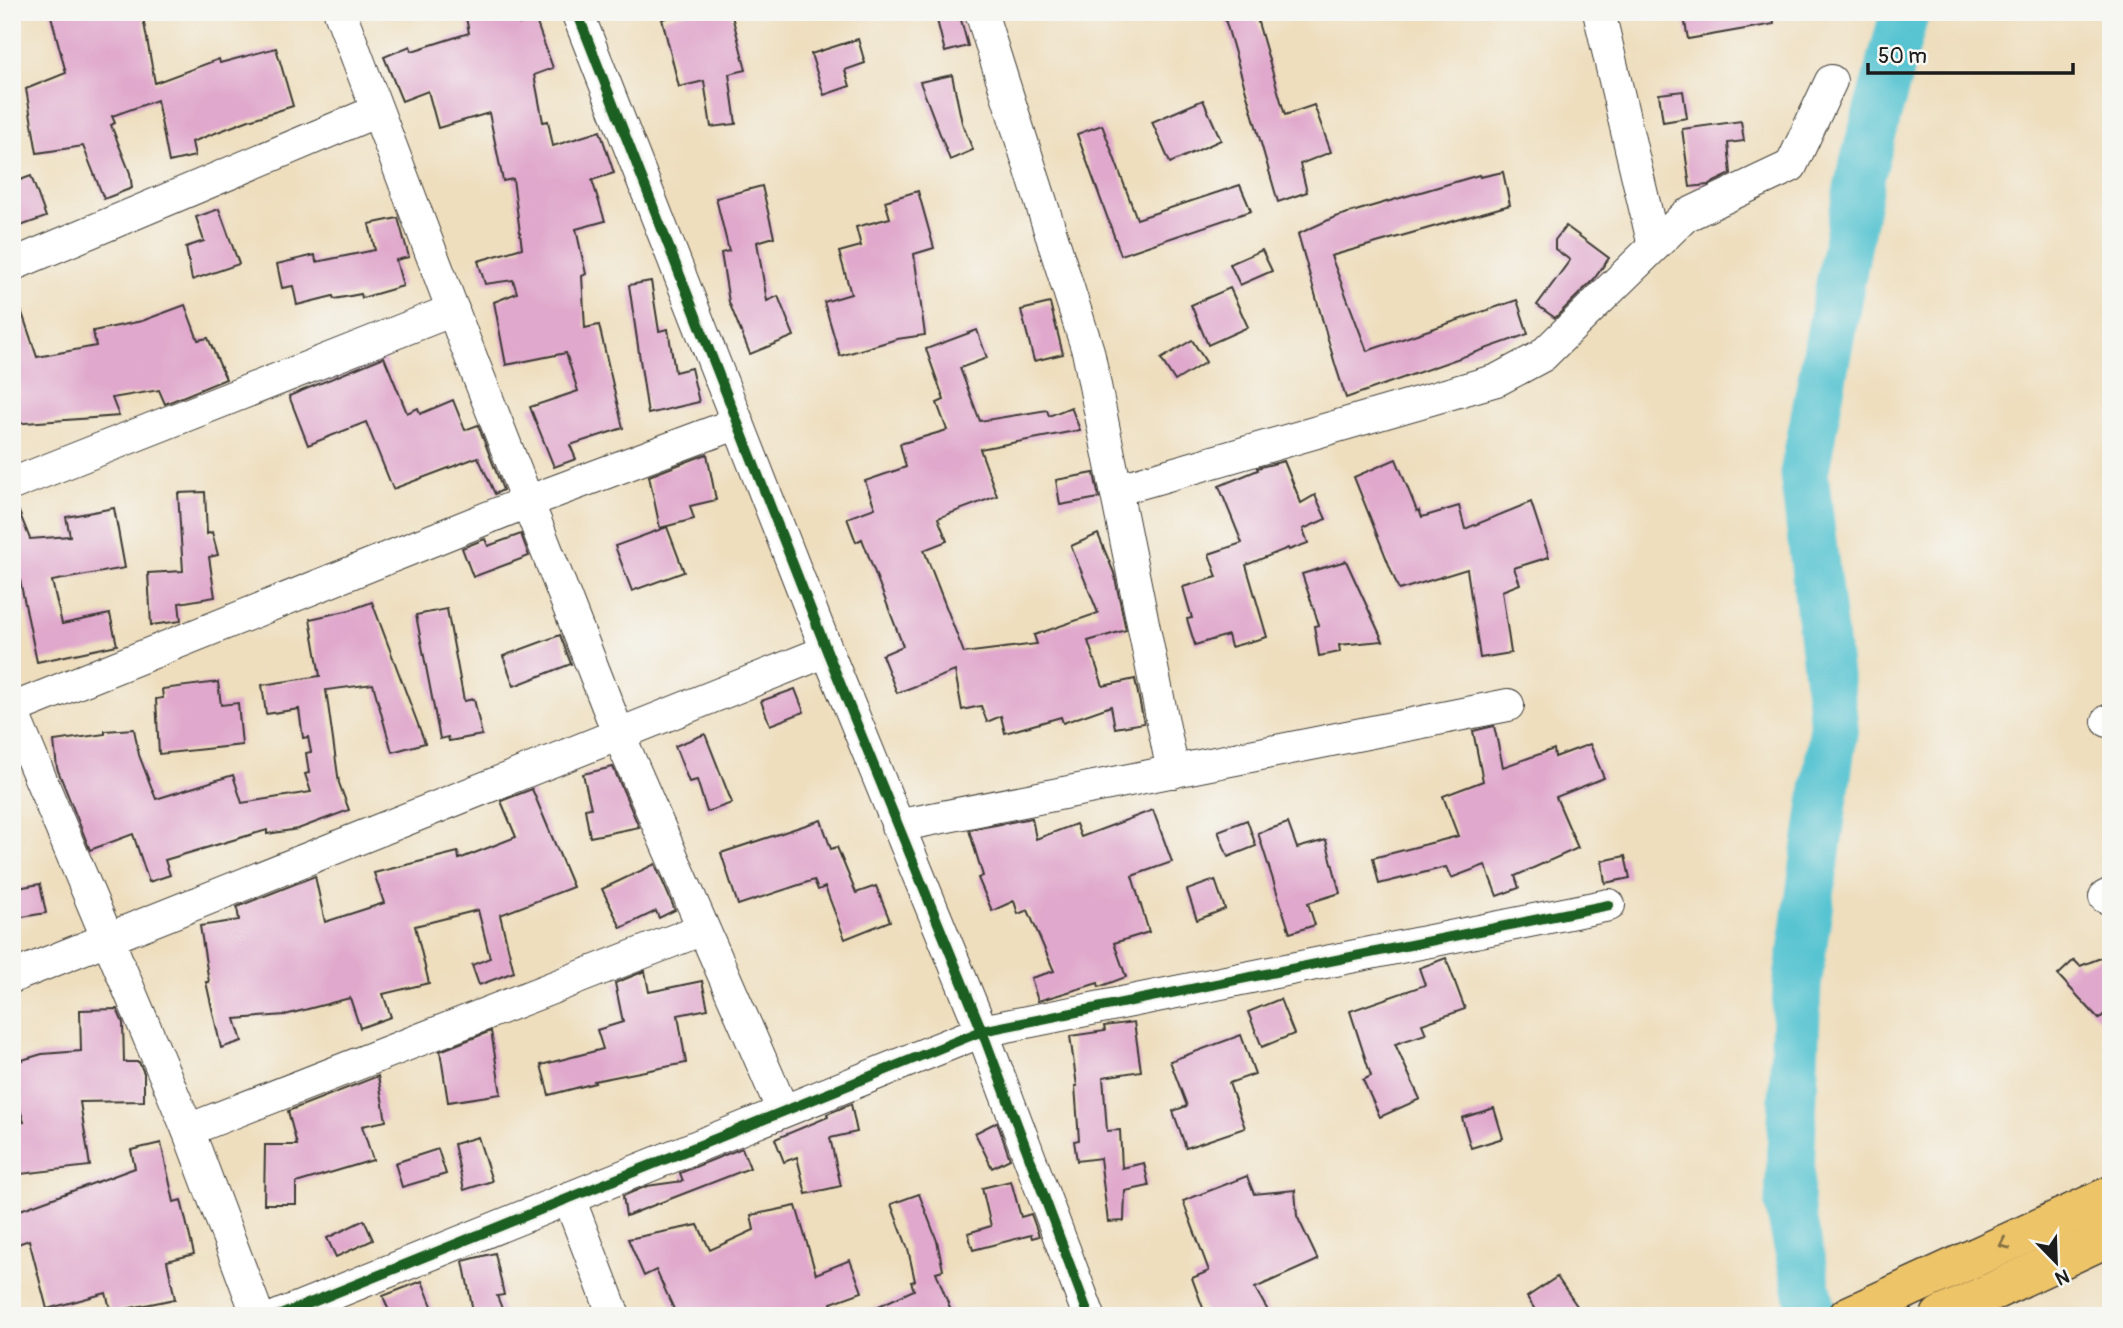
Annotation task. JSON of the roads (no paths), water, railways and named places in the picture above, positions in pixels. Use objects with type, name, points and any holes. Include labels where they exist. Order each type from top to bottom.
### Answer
[{"type":"main road","points":[[1847,1316],[2111,1195]]},
{"type":"main road","points":[[1949,1312],[2111,1237]]},
{"type":"street","points":[[340,12],[619,735],[783,1111]]},
{"type":"street","points":[[577,12],[827,651],[982,1031],[1089,1316]]},
{"type":"street","points":[[981,12],[1088,351],[1173,772]]},
{"type":"street","points":[[1599,12],[1654,247]]},
{"type":"street","points":[[1116,491],[1497,380],[1542,356],[1685,216],[1791,166],[1831,81]]},
{"type":"street","points":[[12,265],[377,111]]},
{"type":"street","points":[[12,484],[453,310]]},
{"type":"street","points":[[258,1316],[188,1130],[12,710],[527,502],[738,423]]},
{"type":"street","points":[[12,977],[827,651]]},
{"type":"street","points":[[897,826],[1508,705]]},
{"type":"street","points":[[278,1316],[982,1031],[1609,905]]},
{"type":"street","points":[[188,1130],[703,929]]},
{"type":"street","points":[[569,1198],[614,1316]]},
{"type":"waterway","points":[[1813,1316],[1789,1204],[1797,986],[1834,726],[1804,474],[1861,174],[1905,12]]}]
